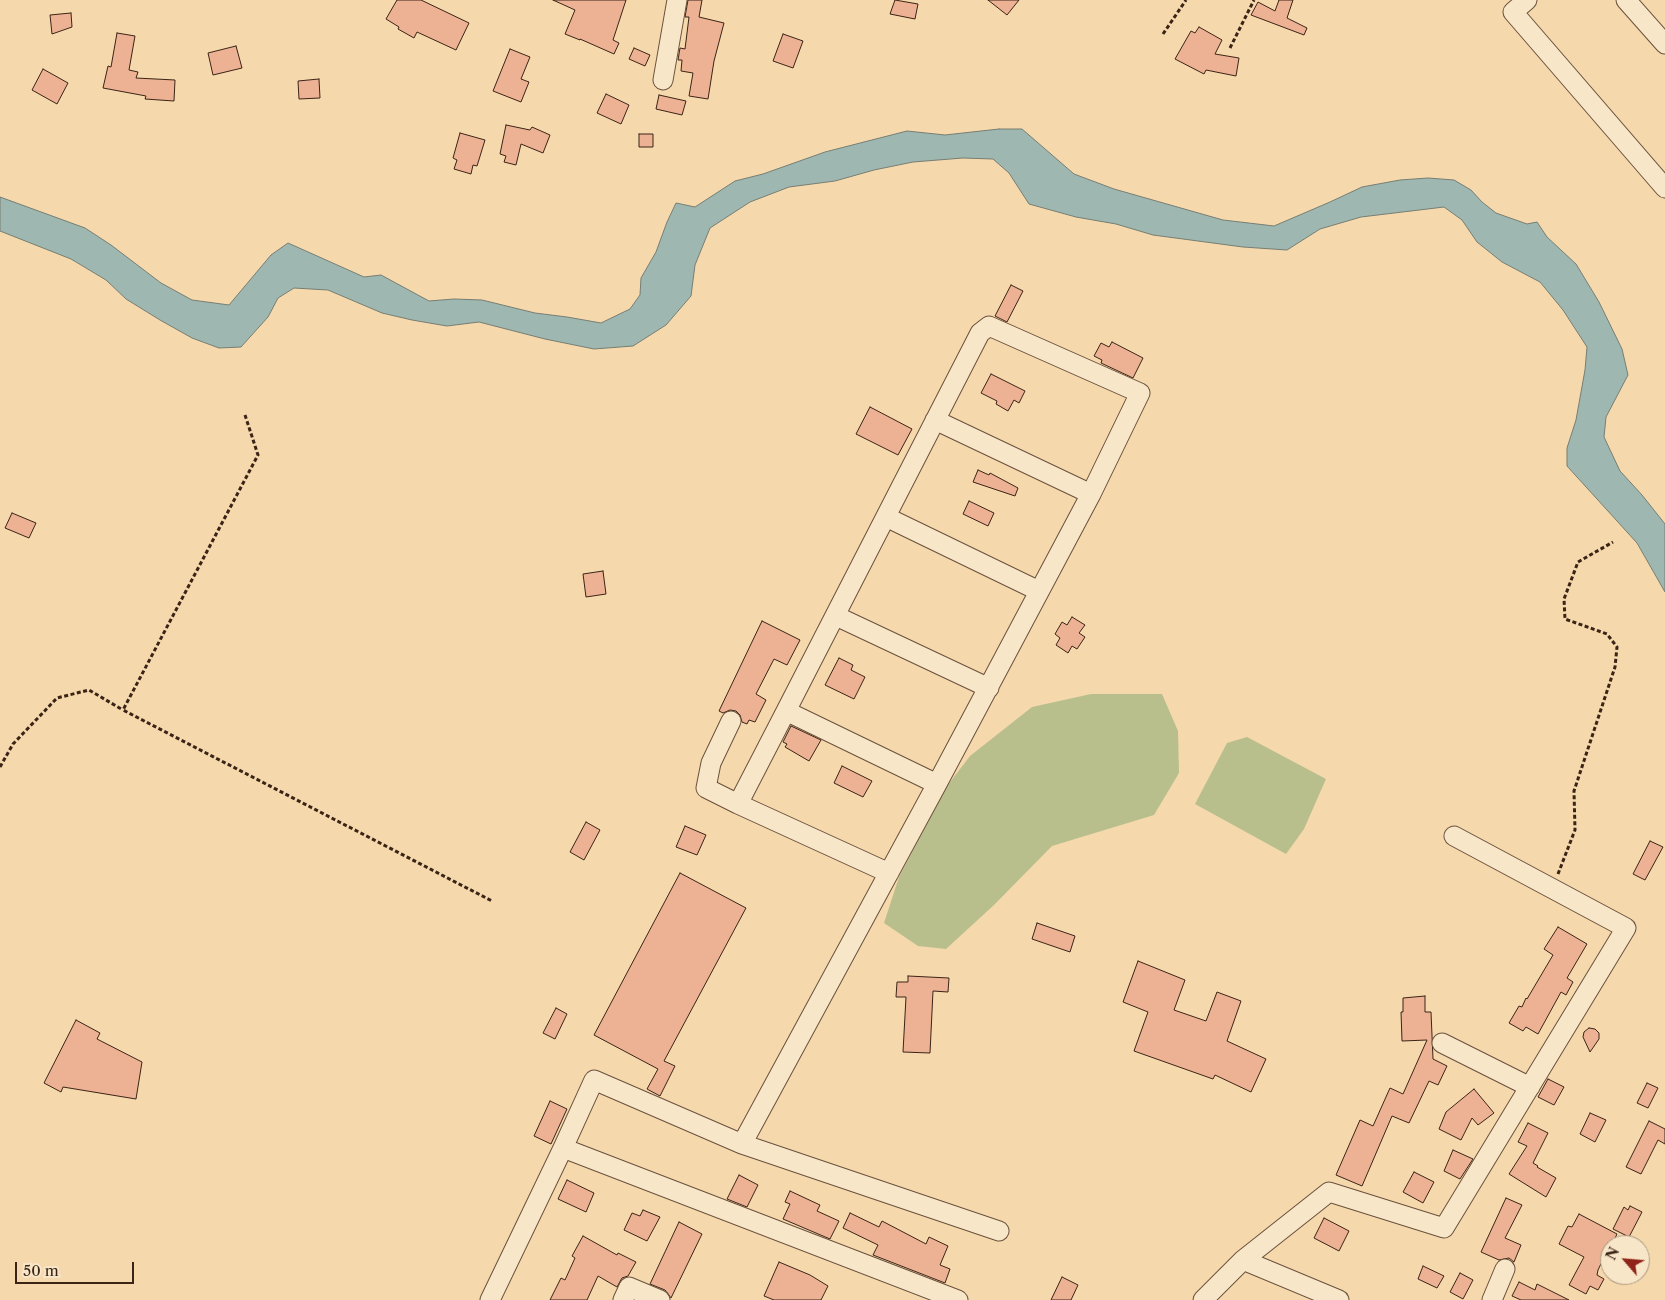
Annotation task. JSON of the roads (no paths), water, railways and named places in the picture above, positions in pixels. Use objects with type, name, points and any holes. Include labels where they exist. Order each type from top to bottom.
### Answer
[{"type":"street","points":[[663,80],[677,0]]},
{"type":"street","points":[[1527,0],[1513,12],[1665,188]]},
{"type":"street","points":[[1626,0],[1665,44]]},
{"type":"street","points":[[738,804],[980,333],[989,326],[1140,393],[1091,494],[1040,591],[742,1144]]},
{"type":"street","points":[[935,420],[1091,494]]},
{"type":"street","points":[[886,517],[1040,591]]},
{"type":"street","points":[[836,616],[988,688]]},
{"type":"street","points":[[786,711],[937,784]]},
{"type":"street","points":[[730,721],[711,763],[706,788],[889,873]]},
{"type":"street","points":[[1203,1300],[1243,1260],[1328,1192],[1444,1228],[1626,928],[1454,836]]},
{"type":"street","points":[[1442,1043],[1530,1087]]},
{"type":"street","points":[[490,1300],[594,1080],[742,1144],[999,1231]]},
{"type":"street","points":[[563,1148],[958,1300]]},
{"type":"street","points":[[1243,1260],[1339,1300]]},
{"type":"street","points":[[1492,1300],[1505,1269]]},
{"type":"street","points":[[623,1300],[629,1287],[660,1300]]},
{"type":"water","points":[[999,129],[1022,129],[1074,174],[1114,189],[1223,220],[1274,226],[1362,187],[1400,180],[1428,178],[1454,180],[1471,190],[1496,213],[1527,224],[1537,222],[1547,237],[1576,264],[1599,302],[1622,349],[1628,375],[1606,417],[1604,437],[1620,471],[1665,524],[1665,592],[1637,543],[1567,466],[1567,448],[1576,420],[1587,347],[1563,310],[1540,282],[1502,262],[1477,242],[1462,220],[1444,207],[1361,217],[1320,229],[1287,250],[1243,247],[1153,235],[1116,224],[1076,217],[1029,204],[1009,173],[993,159],[963,158],[913,162],[835,181],[789,187],[750,202],[710,228],[695,265],[691,296],[666,325],[633,346],[594,349],[479,322],[447,326],[412,320],[382,313],[328,290],[294,288],[278,298],[268,317],[241,347],[219,348],[192,338],[160,320],[126,299],[106,280],[71,259],[0,231],[0,197],[85,228],[161,283],[192,300],[229,305],[271,255],[288,243],[364,277],[381,275],[429,301],[454,299],[482,300],[535,313],[601,323],[630,309],[640,295],[641,278],[656,252],[676,203],[695,207],[735,181],[763,174],[825,152],[907,131],[945,135]]}]
